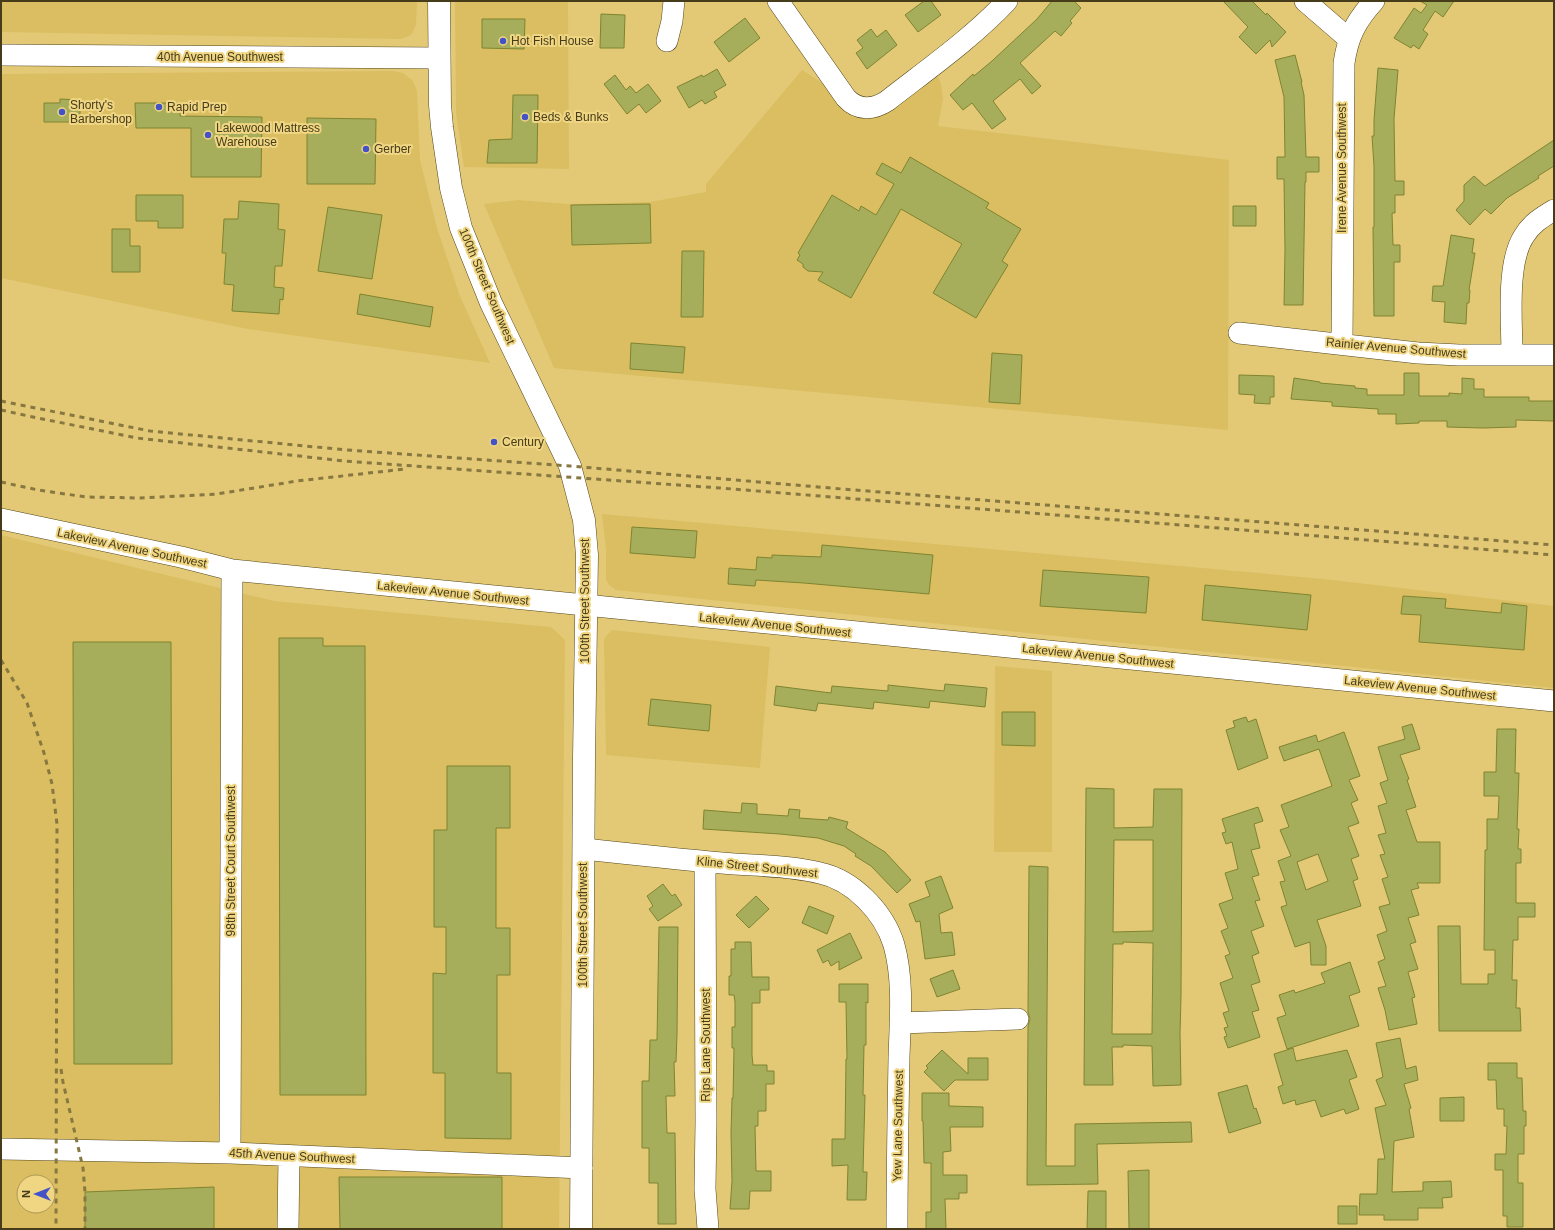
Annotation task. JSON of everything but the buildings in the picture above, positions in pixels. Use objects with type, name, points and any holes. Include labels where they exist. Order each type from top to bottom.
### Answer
[{"type":"main road","name":"100th Street Southwest","points":[[439,1],[440,105],[442,128],[452,188],[461,228],[491,303],[570,466],[584,520],[587,555],[587,606],[582,1229]]},
{"type":"street","points":[[667,41],[672,21],[674,1]]},
{"type":"street","points":[[778,1],[846,98],[855,106],[864,108],[874,107],[887,101],[959,46],[979,29],[1006,1]]},
{"type":"street","points":[[1304,1],[1349,38]]},
{"type":"street","name":"Irene Avenue Southwest","points":[[1342,344],[1343,71],[1349,38],[1359,20],[1374,1]]},
{"type":"street","name":"40th Avenue Southwest","points":[[1,55],[439,58]]},
{"type":"street","points":[[1512,355],[1513,278],[1517,250],[1523,237],[1531,226],[1554,210]]},
{"type":"street","name":"Rainier Avenue Southwest","points":[[1239,332],[1418,353],[1459,355],[1554,355]]},
{"type":"street","name":"Lakeview Avenue Southwest","points":[[1,519],[181,557],[232,570],[1554,701]]},
{"type":"street","name":"98th Street Court Southwest","points":[[230,1153],[232,570]]},
{"type":"street","name":"Kline Street Southwest","points":[[584,849],[705,862],[795,869],[820,873],[839,880],[856,891],[870,904],[886,927],[893,944],[898,964],[900,1022]]},
{"type":"street","name":"Rips Lane Southwest","points":[[705,862],[705,1190],[708,1229]]},
{"type":"street","points":[[900,1022],[1018,1019]]},
{"type":"street","name":"Yew Lane Southwest","points":[[897,1229],[900,1022]]},
{"type":"street","name":"45th Avenue Southwest","points":[[1,1149],[230,1153],[582,1168]]},
{"type":"street","points":[[288,1229],[289,1156]]},
{"type":"shaded area","points":[[1,1],[417,1],[416,25],[412,34],[401,39],[1,32]]},
{"type":"shaded area","points":[[455,1],[568,1],[569,169],[464,167],[456,113]]},
{"type":"shaded area","points":[[802,70],[853,104],[937,74],[941,84],[943,99],[938,126],[1229,160],[1228,430],[554,368],[484,204],[518,200],[568,204],[650,202],[706,192],[706,184]]},
{"type":"shaded area","points":[[393,71],[403,73],[412,80],[417,91],[420,160],[437,228],[460,296],[490,363],[248,329],[1,278],[1,74]]},
{"type":"shaded area","points":[[602,514],[1324,579],[1554,606],[1554,688],[616,590],[609,585],[606,579],[606,549]]},
{"type":"shaded area","points":[[1,535],[274,601],[551,627],[565,640],[559,1229],[1,1229]]},
{"type":"shaded area","points":[[612,630],[770,647],[760,768],[606,755],[604,640]]},
{"type":"shaded area","points":[[995,666],[1052,671],[1052,852],[994,852]]},
{"type":"railway","points":[[1,401],[150,431],[347,450],[570,466],[1554,545]]},
{"type":"railway","points":[[1,410],[137,438],[344,461],[720,488],[1554,555]]},
{"type":"railway","points":[[1,482],[38,490],[86,497],[140,498],[217,494],[297,481],[405,469]]},
{"type":"railway","points":[[1,660],[27,703],[44,753],[52,784],[57,824],[56,1229]]},
{"type":"railway","points":[[61,1069],[83,1168],[85,1192],[85,1229]]},
{"type":"place","name":"Hot Fish House","points":[[503,41]]},
{"type":"place","name":"Rapid Prep","points":[[159,107]]},
{"type":"place","name":"Shorty's Barbershop","points":[[62,112]]},
{"type":"place","name":"Beds & Bunks","points":[[525,117]]},
{"type":"place","name":"Lakewood Mattress Warehouse","points":[[208,135]]},
{"type":"place","name":"Gerber","points":[[366,149]]},
{"type":"place","name":"Century","points":[[494,442]]}]
